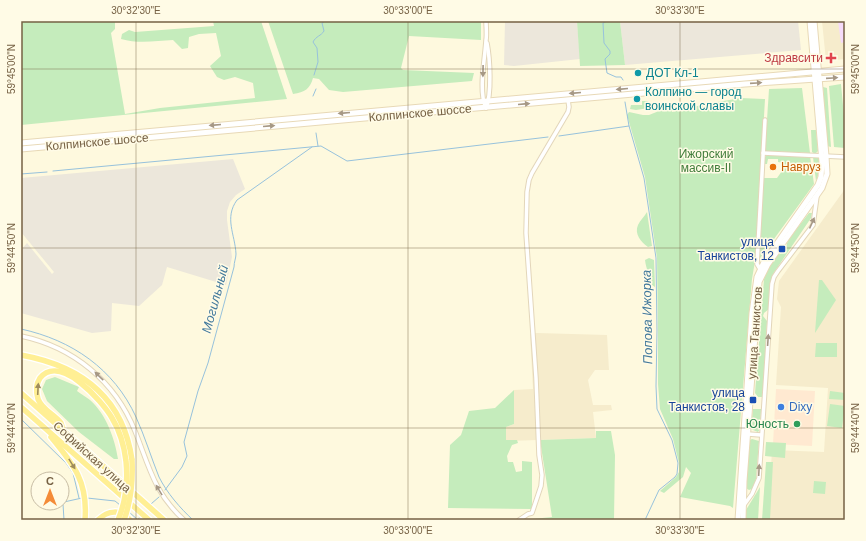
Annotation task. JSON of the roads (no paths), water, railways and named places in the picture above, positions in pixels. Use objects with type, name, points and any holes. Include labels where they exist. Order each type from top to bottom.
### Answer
[{"type":"main road","points":[[810,21],[816,71]]},
{"type":"main road","points":[[814,21],[816,71]]},
{"type":"main road","name":"Колпинское шоссе","points":[[21,143],[845,69]]},
{"type":"main road","name":"улица Танкистов","points":[[738,520],[760,279],[768,264],[818,194],[826,178],[827,170],[824,156],[816,71]]},
{"type":"main road","name":"Колпинское шоссе","points":[[21,149],[738,84],[845,77]]},
{"type":"main road","name":"улица Танкистов","points":[[743,520],[746,434],[744,408],[756,277],[818,185],[821,177],[824,156]]},
{"type":"main road","points":[[21,355],[42,360],[75,372],[93,386],[106,399],[116,414],[125,433],[132,488],[124,520]]},
{"type":"main road","points":[[64,432],[60,423],[41,405],[38,399],[38,382],[41,377],[50,372],[59,372],[73,378],[90,390],[101,402],[120,435],[129,460],[126,492],[118,520]]},
{"type":"main road","name":"Софийская улица","points":[[21,393],[164,520]]},
{"type":"main road","name":"Софийская улица","points":[[21,407],[149,520]]},
{"type":"main road","points":[[40,423],[67,456],[76,471],[84,496],[85,520]]},
{"type":"main road","points":[[98,520],[105,514],[115,512],[125,515],[130,520]]},
{"type":"street","points":[[486,21],[482,101],[486,108]]},
{"type":"street","points":[[486,40],[489,52],[489,101],[486,108]]},
{"type":"street","points":[[519,520],[532,513],[541,486],[542,475],[539,455],[536,378],[526,233],[528,185],[532,173],[568,112],[568,100]]},
{"type":"street","points":[[760,269],[757,264],[765,120]]},
{"type":"street","points":[[763,153],[845,157]]},
{"type":"street","points":[[744,505],[752,494],[759,478],[772,284],[778,271],[813,225],[818,194]]},
{"type":"street","points":[[21,336],[47,343],[66,352],[84,363],[104,381],[121,403],[131,421],[147,466],[158,489],[170,507],[184,520]]},
{"type":"street","points":[[746,434],[761,435]]},
{"type":"waterway","name":"Могильный","points":[[314,75],[318,62],[317,48],[313,42],[324,31],[322,23],[325,21]]},
{"type":"waterway","name":"Попова Ижорка","points":[[607,21],[603,23],[604,43],[610,51],[610,54],[605,59],[607,73],[616,77],[621,77],[623,80]]},
{"type":"waterway","points":[[313,96],[316,89]]},
{"type":"waterway","name":"Попова Ижорка","points":[[625,102],[629,126],[644,178],[656,258],[657,409],[672,440],[678,463],[677,474],[659,490],[645,520]]},
{"type":"waterway","points":[[559,136],[629,126]]},
{"type":"waterway","points":[[316,133],[318,146]]},
{"type":"waterway","points":[[53,171],[321,146],[347,161],[548,137]]},
{"type":"waterway","name":"Могильный","points":[[165,490],[182,467],[187,456],[184,442],[198,391],[208,363],[234,267],[236,254],[231,226],[231,213],[233,207],[237,200],[312,147]]},
{"type":"waterway","points":[[21,174],[47,172]]},
{"type":"waterway","points":[[21,329],[40,334],[74,349],[89,359],[116,385],[127,400],[136,417],[162,483],[174,500],[193,520]]},
{"type":"waterway","points":[[21,419],[66,463],[73,473],[79,498]]},
{"type":"waterway","points":[[151,504],[159,497]]},
{"type":"waterway","points":[[64,520],[64,502],[82,498]]},
{"type":"waterway","points":[[87,498],[115,501],[120,505]]},
{"type":"waterway","points":[[129,512],[138,520],[139,518]]},
{"type":"place","name":"Здравсити","points":[[831,58]]},
{"type":"place","name":"ДОТ Кл-1","points":[[638,73]]},
{"type":"place","name":"Колпино — город воинской славы","points":[[637,99]]},
{"type":"place","name":"Навруз","points":[[773,167]]},
{"type":"place","name":"улица Танкистов, 12","points":[[782,249]]},
{"type":"place","name":"улица Танкистов, 28","points":[[753,400]]},
{"type":"place","name":"Dixy","points":[[781,407]]},
{"type":"place","name":"Юность","points":[[797,424]]},
{"type":"park label","name":"Ижорский массив-II","points":[[706,161]]}]
